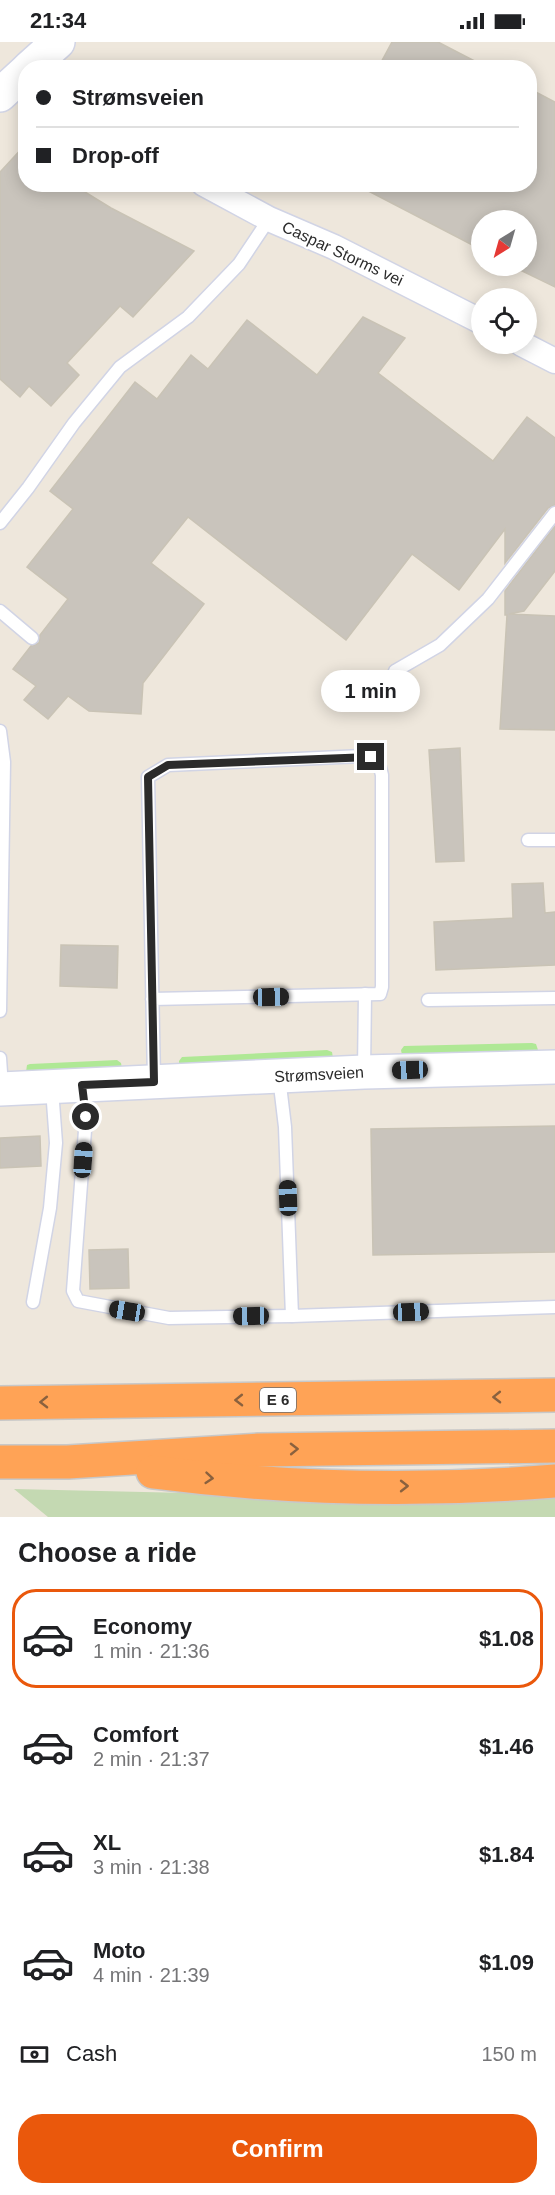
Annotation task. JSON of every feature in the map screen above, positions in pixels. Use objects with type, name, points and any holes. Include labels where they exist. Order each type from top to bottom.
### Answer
[{"type":"highway","name":"E 6","points":[[0,1403],[555,1395]]},
{"type":"highway","points":[[0,1462],[68,1462],[259,1450],[555,1446]]},
{"type":"highway","points":[[68,1462],[173,1475],[335,1487],[493,1485],[555,1481]]},
{"type":"street","points":[[0,94],[18,77]]},
{"type":"street","name":"Caspar Storms vei","points":[[219,192],[269,219],[334,247],[471,316]]},
{"type":"street","points":[[537,352],[555,361]]},
{"type":"street","name":"Strømsveien","points":[[1,1078],[67,1085],[555,1066]]},
{"type":"lane","points":[[0,523],[74,423],[120,367],[188,317],[239,264],[269,219]]},
{"type":"lane","points":[[395,671],[440,645],[488,599],[555,513]]},
{"type":"lane","points":[[0,611],[32,638]]},
{"type":"lane","points":[[0,731],[4,762],[0,1011]]},
{"type":"lane","points":[[152,999],[380,994],[382,987],[382,775],[378,760],[362,756],[168,765],[148,777],[152,999],[154,1082]]},
{"type":"lane","points":[[528,840],[555,840]]},
{"type":"lane","points":[[364,1072],[365,994]]},
{"type":"lane","points":[[428,999],[555,998]]},
{"type":"lane","points":[[279,1077],[285,1127],[292,1316]]},
{"type":"lane","points":[[67,1085],[86,1117],[73,1291],[78,1301],[169,1317],[292,1316],[555,1307]]},
{"type":"lane","points":[[33,1302],[50,1208],[56,1143],[67,1085]]},
{"type":"green space","points":[[536,1044],[538,1050],[402,1055],[401,1050],[404,1046]]},
{"type":"green space","points":[[327,1050],[332,1052],[333,1058],[179,1065],[182,1057]]},
{"type":"green space","points":[[117,1060],[121,1063],[122,1068],[26,1072],[27,1065],[30,1064]]},
{"type":"green space","points":[[14,1489],[230,1494],[555,1493],[555,1517],[48,1517]]},
{"type":"building","points":[[392,42],[438,42],[473,60],[382,60]]},
{"type":"building","points":[[537,93],[555,102],[555,287],[532,276],[537,276],[537,210],[471,210],[471,244],[370,192],[537,192]]},
{"type":"building","points":[[18,153],[18,192],[85,192],[194,251],[133,317],[120,306],[67,363],[79,375],[51,406],[29,386],[20,397],[0,379],[0,172]]},
{"type":"building","points":[[363,317],[405,338],[378,373],[493,461],[527,417],[555,438],[555,505],[548,508],[505,563],[505,529],[459,590],[412,554],[346,640],[188,517],[151,563],[204,604],[143,683],[141,714],[89,711],[68,696],[48,719],[24,700],[36,686],[13,669],[31,646],[39,643],[40,635],[68,599],[27,567],[73,509],[50,491],[135,382],[157,399],[191,355],[208,369],[247,320],[317,375]]},
{"type":"building","points":[[555,526],[555,571],[524,611],[509,614],[555,616],[555,730],[500,729],[507,615],[505,615],[505,591]]},
{"type":"building","points":[[460,748],[464,861],[436,862],[429,750]]},
{"type":"building","points":[[543,883],[545,913],[555,912],[555,965],[436,970],[434,922],[513,918],[512,884]]},
{"type":"building","points":[[61,945],[118,946],[117,988],[60,986]]},
{"type":"building","points":[[555,1126],[555,1252],[373,1255],[371,1129]]},
{"type":"building","points":[[40,1136],[41,1166],[0,1168],[0,1138]]},
{"type":"building","points":[[128,1249],[129,1288],[90,1289],[89,1250]]},
{"type":"route","points":[[86,1117],[82,1085],[154,1082],[148,777],[168,765],[371,757]]}]
